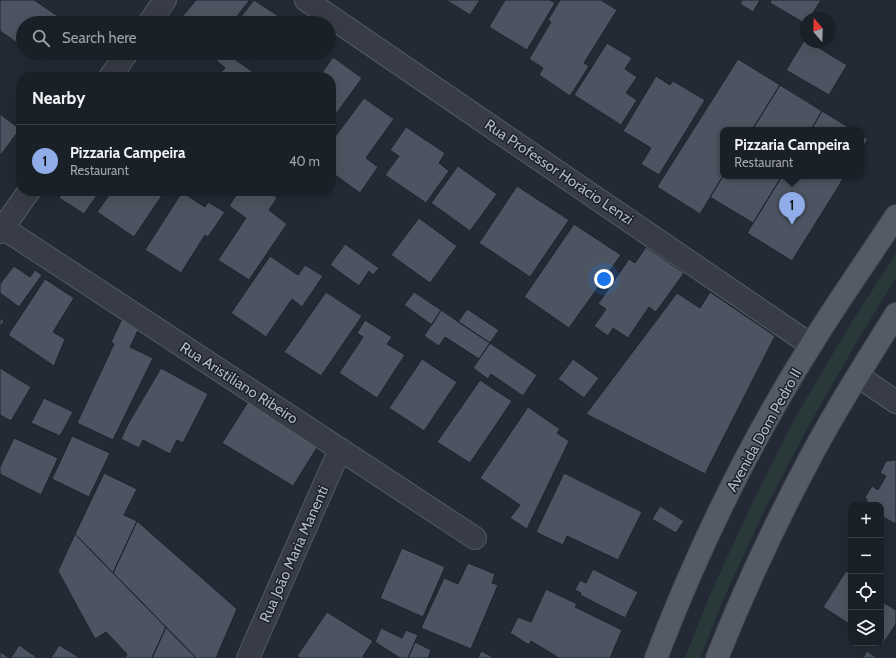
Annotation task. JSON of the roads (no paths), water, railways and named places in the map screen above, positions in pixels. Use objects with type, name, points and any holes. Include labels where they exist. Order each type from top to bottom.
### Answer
[{"type":"main road","name":"Avenida Dom Pedro II","points":[[656,658],[698,558],[734,484],[782,394],[811,344],[896,216]]},
{"type":"main road","points":[[717,658],[736,611],[809,459],[896,314]]},
{"type":"street","points":[[154,16],[165,0]]},
{"type":"street","name":"Rua Professor Horácio Lenzi","points":[[306,0],[329,16]]},
{"type":"street","name":"Rua Professor Horácio Lenzi","points":[[336,20],[811,344]]},
{"type":"street","points":[[114,72],[122,60]]},
{"type":"street","points":[[2,230],[26,196]]},
{"type":"street","name":"Rua Aristiliano Ribeiro","points":[[2,230],[475,538]]},
{"type":"street","points":[[858,376],[896,402]]},
{"type":"street","name":"Rua João Maria Manenti","points":[[248,658],[340,449]]},
{"type":"place","name":"Pizzaria Campeira","points":[[792,225]]}]
